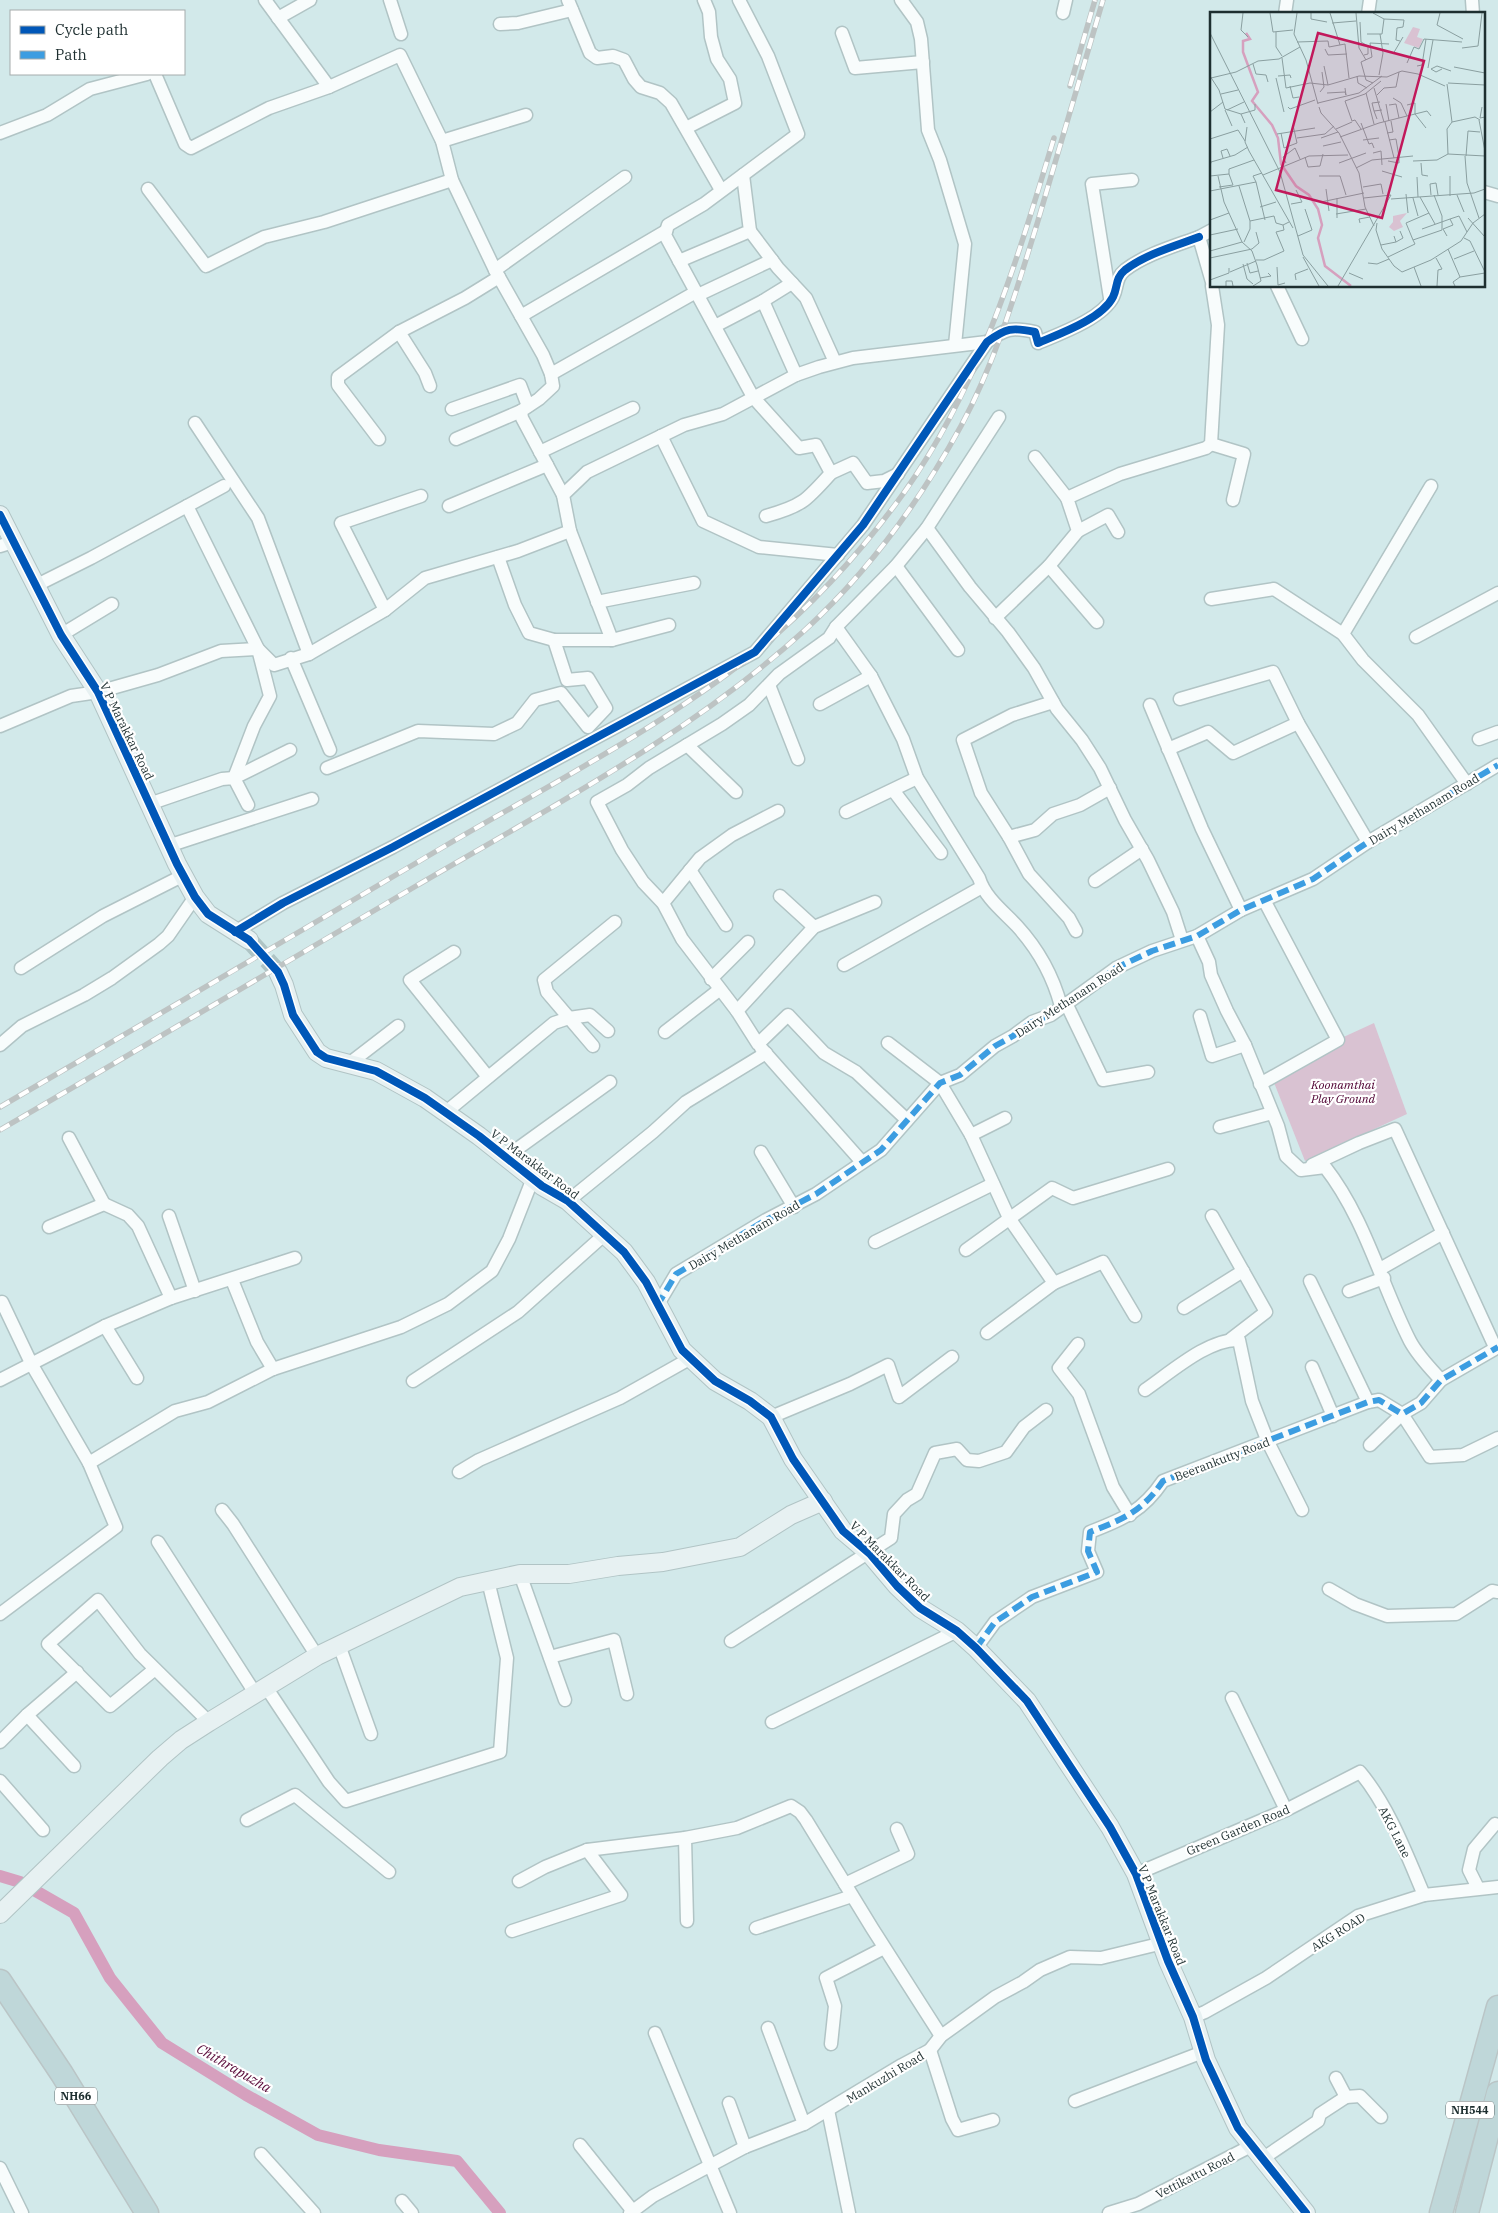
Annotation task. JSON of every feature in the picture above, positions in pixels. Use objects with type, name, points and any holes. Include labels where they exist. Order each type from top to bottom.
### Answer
[{"type":"highway","name":"NH66","points":[[0,1981],[62,2074],[147,2213]]},
{"type":"highway","name":"NH544","points":[[1442,2213],[1498,2007]]},
{"type":"highway","name":"NH544","points":[[1467,2213],[1497,2098]]},
{"type":"street","points":[[265,0],[329,87]]},
{"type":"street","points":[[278,18],[310,0]]},
{"type":"street","points":[[390,0],[401,34]]},
{"type":"street","points":[[686,128],[735,103],[730,79],[718,60],[712,37],[709,12],[704,0]]},
{"type":"street","points":[[739,0],[768,56],[798,134],[704,204],[668,224],[665,236],[753,397],[799,448],[816,445],[831,473]]},
{"type":"street","points":[[902,0],[917,22],[921,39],[928,130],[940,160],[965,244],[955,346]]},
{"type":"street","points":[[1062,13],[1066,0]]},
{"type":"street","points":[[500,24],[518,23],[570,5],[590,53],[597,58],[613,56],[624,60],[634,79],[641,87],[660,93],[671,102],[721,190]]},
{"type":"street","points":[[842,33],[855,68],[923,62]]},
{"type":"street","points":[[155,75],[185,144],[191,148],[269,108],[329,87],[400,55],[442,141],[452,180],[497,274],[543,355],[551,374],[553,386],[525,409],[456,439]]},
{"type":"street","points":[[0,133],[47,115],[90,89],[120,77],[138,75]]},
{"type":"street","points":[[442,141],[526,115]]},
{"type":"street","points":[[743,175],[750,231],[772,260],[806,298],[834,362]]},
{"type":"street","points":[[379,439],[338,385],[338,377],[399,332],[465,298],[625,178]]},
{"type":"street","points":[[148,189],[206,266],[264,237],[324,222],[452,180]]},
{"type":"street","points":[[1110,300],[1092,184],[1132,180]]},
{"type":"street","points":[[520,316],[666,231]]},
{"type":"street","points":[[679,261],[750,231]]},
{"type":"street","points":[[242,936],[283,903],[393,847],[755,652],[863,525],[987,342],[1001,331],[1020,329],[1035,332],[1038,343],[1061,335],[1096,314],[1113,297],[1117,279],[1125,270],[1210,231]]},
{"type":"street","points":[[1199,237],[1210,275]]},
{"type":"street","points":[[551,374],[697,293],[772,260]]},
{"type":"street","points":[[715,326],[763,301],[792,283]]},
{"type":"street","points":[[1212,288],[1218,325],[1212,444]]},
{"type":"street","points":[[1278,288],[1302,339]]},
{"type":"street","points":[[763,301],[796,375]]},
{"type":"street","points":[[399,332],[425,373],[430,386]]},
{"type":"street","points":[[563,495],[586,472],[684,425],[723,414],[796,375],[834,362],[987,342]]},
{"type":"street","points":[[452,409],[520,385],[525,409],[522,418],[563,495],[570,531],[612,640]]},
{"type":"street","points":[[540,452],[633,408]]},
{"type":"street","points":[[862,1162],[762,1049],[737,1011],[719,990],[682,939],[663,903],[643,882],[627,858],[597,802],[627,785],[749,705],[779,674],[829,638],[836,627],[896,566],[927,528],[1000,417]]},
{"type":"street","points":[[195,423],[258,518],[310,654]]},
{"type":"street","points":[[661,436],[703,521],[760,547],[838,555]]},
{"type":"street","points":[[1067,498],[1120,474],[1206,448],[1212,444]]},
{"type":"street","points":[[1212,444],[1244,454],[1233,500]]},
{"type":"street","points":[[1035,457],[1067,498],[1078,531]]},
{"type":"street","points":[[766,516],[792,509],[809,498],[831,473],[853,463],[867,483],[884,481],[898,474]]},
{"type":"street","points":[[449,506],[547,465]]},
{"type":"street","points":[[37,585],[224,486]]},
{"type":"street","points":[[1344,634],[1431,486]]},
{"type":"street","points":[[385,610],[341,524],[421,496]]},
{"type":"street","points":[[187,506],[258,650],[270,696],[254,726],[234,778],[248,805]]},
{"type":"street","name":"V P Marakkar Road","points":[[0,515],[7,544],[37,585],[61,636],[98,692],[168,846],[194,897],[208,914],[242,936]]},
{"type":"street","points":[[995,618],[1049,566],[1078,531],[1108,515],[1118,532]]},
{"type":"street","points":[[927,528],[970,587],[1008,632],[1034,668],[1054,702],[1082,740],[1142,849],[1173,912],[1182,940]]},
{"type":"street","points":[[0,726],[71,696],[98,692],[158,675],[222,651],[258,650],[274,665],[291,658],[310,654],[385,610],[425,578],[498,557],[570,531]]},
{"type":"street","points":[[498,557],[515,605],[529,633],[554,640],[612,640],[669,625]]},
{"type":"street","points":[[896,566],[958,650]]},
{"type":"street","points":[[1049,566],[1097,622]]},
{"type":"street","points":[[597,602],[694,582]]},
{"type":"street","points":[[1211,599],[1274,589],[1344,634],[1363,660],[1418,715],[1467,784]]},
{"type":"street","points":[[1416,637],[1498,593]]},
{"type":"street","points":[[61,636],[112,604]]},
{"type":"street","points":[[836,627],[871,676],[903,739],[917,778],[979,878],[982,888],[1018,927],[1044,962],[1103,1080],[1148,1072]]},
{"type":"street","points":[[327,768],[418,731],[494,734],[517,723],[535,700],[561,693],[588,727],[606,708],[588,678],[567,680],[554,640]]},
{"type":"street","points":[[291,658],[330,750]]},
{"type":"street","points":[[1180,699],[1273,672],[1298,723],[1368,842]]},
{"type":"street","points":[[820,704],[871,676]]},
{"type":"street","points":[[769,685],[798,759]]},
{"type":"street","points":[[1054,702],[1012,715],[963,740],[981,793],[1030,874],[1069,918],[1076,931]]},
{"type":"street","points":[[1150,705],[1202,829],[1241,910]]},
{"type":"street","points":[[1168,749],[1208,732],[1233,753],[1298,723]]},
{"type":"street","points":[[1479,739],[1498,732]]},
{"type":"street","points":[[686,745],[736,792]]},
{"type":"street","points":[[149,804],[222,779],[234,778],[290,750]]},
{"type":"street","name":"Dairy Methanam Road","points":[[658,1306],[676,1274],[766,1220],[816,1194],[881,1150],[940,1083],[960,1075],[995,1046],[1032,1022],[1051,1015],[1116,968],[1182,940],[1197,936],[1241,910],[1313,879],[1368,842],[1498,765]]},
{"type":"street","points":[[846,812],[917,778]]},
{"type":"street","points":[[1009,837],[1035,830],[1053,814],[1080,805],[1110,788]]},
{"type":"street","points":[[893,790],[941,853]]},
{"type":"street","points":[[168,846],[312,799]]},
{"type":"street","points":[[663,903],[700,858],[732,835],[778,811]]},
{"type":"street","points":[[1095,881],[1142,849]]},
{"type":"street","points":[[690,870],[726,925]]},
{"type":"street","points":[[22,968],[102,916],[184,875]]},
{"type":"street","points":[[844,965],[982,888]]},
{"type":"street","points":[[780,896],[814,927]]},
{"type":"street","points":[[0,1045],[22,1026],[91,991],[159,944],[168,936],[194,897]]},
{"type":"street","points":[[1260,1084],[1338,1040],[1264,900]]},
{"type":"street","points":[[737,1011],[814,927],[875,902]]},
{"type":"street","points":[[593,1046],[548,992],[544,980],[615,922]]},
{"type":"street","points":[[1197,936],[1210,962],[1211,975],[1245,1045],[1272,1112],[1286,1156],[1301,1170]]},
{"type":"street","points":[[711,979],[748,942]]},
{"type":"street","points":[[454,952],[410,980],[488,1078]]},
{"type":"street","name":"V P Marakkar Road","points":[[278,972],[293,1015],[317,1052],[326,1058],[376,1071],[425,1098],[533,1178],[568,1201],[624,1252],[646,1282],[682,1350],[715,1381],[750,1401],[770,1418],[793,1459],[843,1531],[870,1554],[897,1586],[920,1608],[956,1631],[976,1648],[1028,1700],[1110,1827],[1136,1874],[1163,1943],[1168,1961],[1192,2017],[1203,2052],[1238,2128],[1306,2213]]},
{"type":"street","points":[[665,1032],[719,990]]},
{"type":"street","points":[[446,1112],[554,1023],[569,1018],[590,1015],[608,1031]]},
{"type":"street","points":[[568,1201],[653,1132],[686,1102],[762,1049],[788,1015],[824,1053],[856,1072],[907,1120]]},
{"type":"street","points":[[1200,1016],[1212,1056],[1245,1045]]},
{"type":"street","points":[[350,1063],[398,1026]]},
{"type":"street","points":[[888,1043],[940,1083],[971,1135],[1009,1218],[1054,1283]]},
{"type":"street","points":[[506,1157],[610,1082]]},
{"type":"street","points":[[1220,1127],[1272,1112]]},
{"type":"street","points":[[971,1135],[1005,1118]]},
{"type":"street","points":[[1301,1170],[1359,1143],[1395,1129],[1497,1347],[1441,1380],[1421,1403],[1402,1414],[1370,1445]]},
{"type":"street","points":[[69,1138],[104,1204],[128,1215],[138,1226],[171,1298]]},
{"type":"street","points":[[761,1152],[794,1207]]},
{"type":"street","points":[[1301,1170],[1325,1167],[1337,1182],[1382,1273],[1411,1343],[1441,1380]]},
{"type":"street","points":[[966,1250],[1052,1188],[1073,1198],[1168,1169]]},
{"type":"street","points":[[89,1463],[175,1411],[208,1402],[273,1370],[401,1327],[448,1304],[492,1271],[509,1239],[533,1178]]},
{"type":"street","points":[[875,1242],[993,1184]]},
{"type":"street","points":[[49,1227],[104,1204]]},
{"type":"street","points":[[169,1216],[195,1291]]},
{"type":"street","points":[[1145,1390],[1207,1348],[1231,1339],[1266,1312],[1212,1216]]},
{"type":"street","points":[[1349,1291],[1382,1273],[1443,1233]]},
{"type":"street","points":[[413,1381],[518,1312],[604,1235]]},
{"type":"street","points":[[0,1380],[106,1326],[171,1298],[296,1258]]},
{"type":"street","points":[[987,1333],[1054,1283],[1103,1262],[1136,1316]]},
{"type":"street","points":[[1184,1308],[1243,1271]]},
{"type":"street","points":[[232,1280],[257,1342],[273,1370]]},
{"type":"street","points":[[1310,1281],[1368,1402],[1379,1400],[1402,1414],[1430,1457],[1464,1455],[1498,1438]]},
{"type":"street","points":[[0,1614],[116,1526],[89,1463],[32,1365],[2,1302]]},
{"type":"street","points":[[106,1326],[137,1378]]},
{"type":"street","points":[[1231,1339],[1240,1340],[1252,1401],[1268,1442],[1302,1510]]},
{"type":"street","points":[[1078,1344],[1059,1368],[1079,1394],[1113,1486],[1130,1515]]},
{"type":"street","points":[[770,1418],[850,1384],[888,1364],[900,1397],[952,1357]]},
{"type":"street","points":[[459,1472],[479,1460],[620,1398],[691,1358]]},
{"type":"street","points":[[1312,1367],[1333,1416]]},
{"type":"street","name":"Beerankutty Road","points":[[976,1648],[995,1622],[1032,1597],[1097,1572],[1088,1552],[1090,1532],[1130,1515],[1152,1497],[1163,1481],[1368,1402]]},
{"type":"street","points":[[731,1641],[870,1554],[891,1538],[894,1514],[907,1500],[917,1494],[935,1453],[957,1449],[967,1460],[979,1461],[993,1458],[1006,1452],[1024,1427],[1046,1410]]},
{"type":"street","points":[[0,1914],[160,1758],[181,1740],[317,1656],[460,1587],[520,1574],[569,1574],[618,1566],[663,1562],[740,1547],[791,1515],[823,1501]]},
{"type":"street","points":[[222,1510],[233,1524],[317,1656]]},
{"type":"street","points":[[158,1542],[261,1690],[330,1782],[346,1800],[500,1752],[507,1658],[488,1581]]},
{"type":"street","points":[[520,1574],[565,1700]]},
{"type":"street","points":[[1328,1589],[1355,1604],[1387,1616],[1456,1614],[1492,1591],[1498,1592]]},
{"type":"street","points":[[155,1668],[110,1706],[48,1644],[98,1600],[140,1654],[155,1668],[210,1722]]},
{"type":"street","points":[[772,1722],[956,1631]]},
{"type":"street","points":[[550,1657],[614,1640],[627,1694]]},
{"type":"street","points":[[339,1645],[371,1734]]},
{"type":"street","points":[[0,1742],[27,1715],[77,1672]]},
{"type":"street","points":[[1232,1698],[1286,1810]]},
{"type":"street","points":[[27,1715],[74,1766]]},
{"type":"street","name":"Green Garden Road","points":[[1136,1874],[1286,1810],[1360,1772]]},
{"type":"street","name":"AKG Lane","points":[[1360,1772],[1372,1787],[1404,1849],[1424,1895]]},
{"type":"street","points":[[0,1781],[43,1830]]},
{"type":"street","points":[[247,1820],[294,1794],[389,1872]]},
{"type":"street","points":[[519,1881],[545,1867],[587,1850],[685,1838],[737,1828],[791,1806],[803,1816],[884,1948],[941,2036]]},
{"type":"street","points":[[1478,1888],[1469,1870],[1474,1849],[1495,1824]]},
{"type":"street","points":[[844,1884],[908,1854],[897,1829]]},
{"type":"street","points":[[685,1838],[687,1921]]},
{"type":"street","points":[[512,1931],[621,1894],[587,1850]]},
{"type":"street","name":"AKG ROAD","points":[[1192,2017],[1206,2012],[1266,1978],[1358,1916],[1424,1895],[1498,1886]]},
{"type":"street","points":[[756,1928],[852,1896]]},
{"type":"street","name":"Mankuzhi Road","points":[[631,2212],[653,2196],[745,2147],[804,2124],[930,2050],[941,2036],[995,1997],[1024,1982],[1040,1970],[1070,1957],[1101,1958],[1163,1943]]},
{"type":"street","points":[[831,2044],[835,2006],[826,1978],[884,1948]]},
{"type":"street","points":[[768,2028],[804,2124]]},
{"type":"street","points":[[655,2034],[730,2213]]},
{"type":"street","points":[[930,2050],[952,2119],[958,2130],[993,2120]]},
{"type":"street","points":[[1075,2101],[1203,2052]]},
{"type":"street","points":[[1336,2078],[1346,2097],[1360,2096],[1381,2117]]},
{"type":"street","name":"Vettikattu Road","points":[[1116,2212],[1257,2152],[1318,2121],[1320,2114],[1346,2097]]},
{"type":"street","points":[[729,2103],[745,2147]]},
{"type":"street","points":[[828,2110],[850,2213]]},
{"type":"street","points":[[580,2145],[631,2212]]},
{"type":"street","points":[[261,2154],[314,2213]]},
{"type":"street","points":[[0,2168],[22,2213]]},
{"type":"street","points":[[402,2201],[412,2213]]},
{"type":"green space","name":"Koonamthai Play Ground","points":[[1374,1023],[1407,1114],[1305,1161],[1271,1075],[1324,1046]]},
{"type":"waterway","name":"Chithrapuzha","points":[[0,1876],[20,1882],[74,1913],[110,1978],[162,2043],[246,2095],[318,2135],[379,2150],[457,2161],[500,2213]]},
{"type":"tunnel","points":[[249,940],[278,972]]},
{"type":"railway","points":[[1070,86],[1095,0]]},
{"type":"railway","points":[[0,1130],[618,768],[715,703],[761,668],[828,608],[871,560],[910,508],[945,454],[973,402],[1004,327],[1021,275],[1103,0]]},
{"type":"railway","points":[[0,1107],[623,743],[726,675],[799,614],[843,568],[884,519],[930,453],[954,411],[975,367],[1010,278],[1054,138]]},
{"type":"marked path","points":[[657,1306],[676,1274],[766,1220],[816,1194],[881,1150],[940,1083],[960,1075],[995,1046],[1032,1022],[1051,1015],[1116,968],[1152,951],[1197,936],[1241,910],[1313,879],[1368,842],[1498,765]]},
{"type":"marked path","points":[[976,1648],[995,1622],[1032,1597],[1097,1572],[1088,1551],[1090,1532],[1131,1513],[1147,1500],[1163,1481],[1368,1402],[1379,1400],[1402,1414],[1421,1403],[1441,1380],[1498,1347]]},
{"type":"cycle path","points":[[235,932],[283,903],[393,847],[755,652],[863,525],[987,342],[1004,331],[1020,329],[1035,332],[1038,343],[1079,325],[1100,312],[1107,305],[1115,293],[1118,279],[1133,264],[1151,255],[1199,237]]},
{"type":"cycle path","points":[[0,515],[61,635],[98,692],[177,864],[195,897],[208,914],[249,940],[278,972],[293,1015],[317,1052],[326,1058],[376,1071],[425,1098],[479,1136],[542,1186],[568,1201],[624,1252],[646,1282],[682,1350],[715,1381],[750,1401],[771,1417],[793,1459],[843,1531],[870,1554],[897,1586],[920,1608],[957,1631],[976,1648],[1027,1701],[1110,1827],[1136,1874],[1168,1961],[1193,2017],[1206,2060],[1238,2128],[1306,2213]]}]
